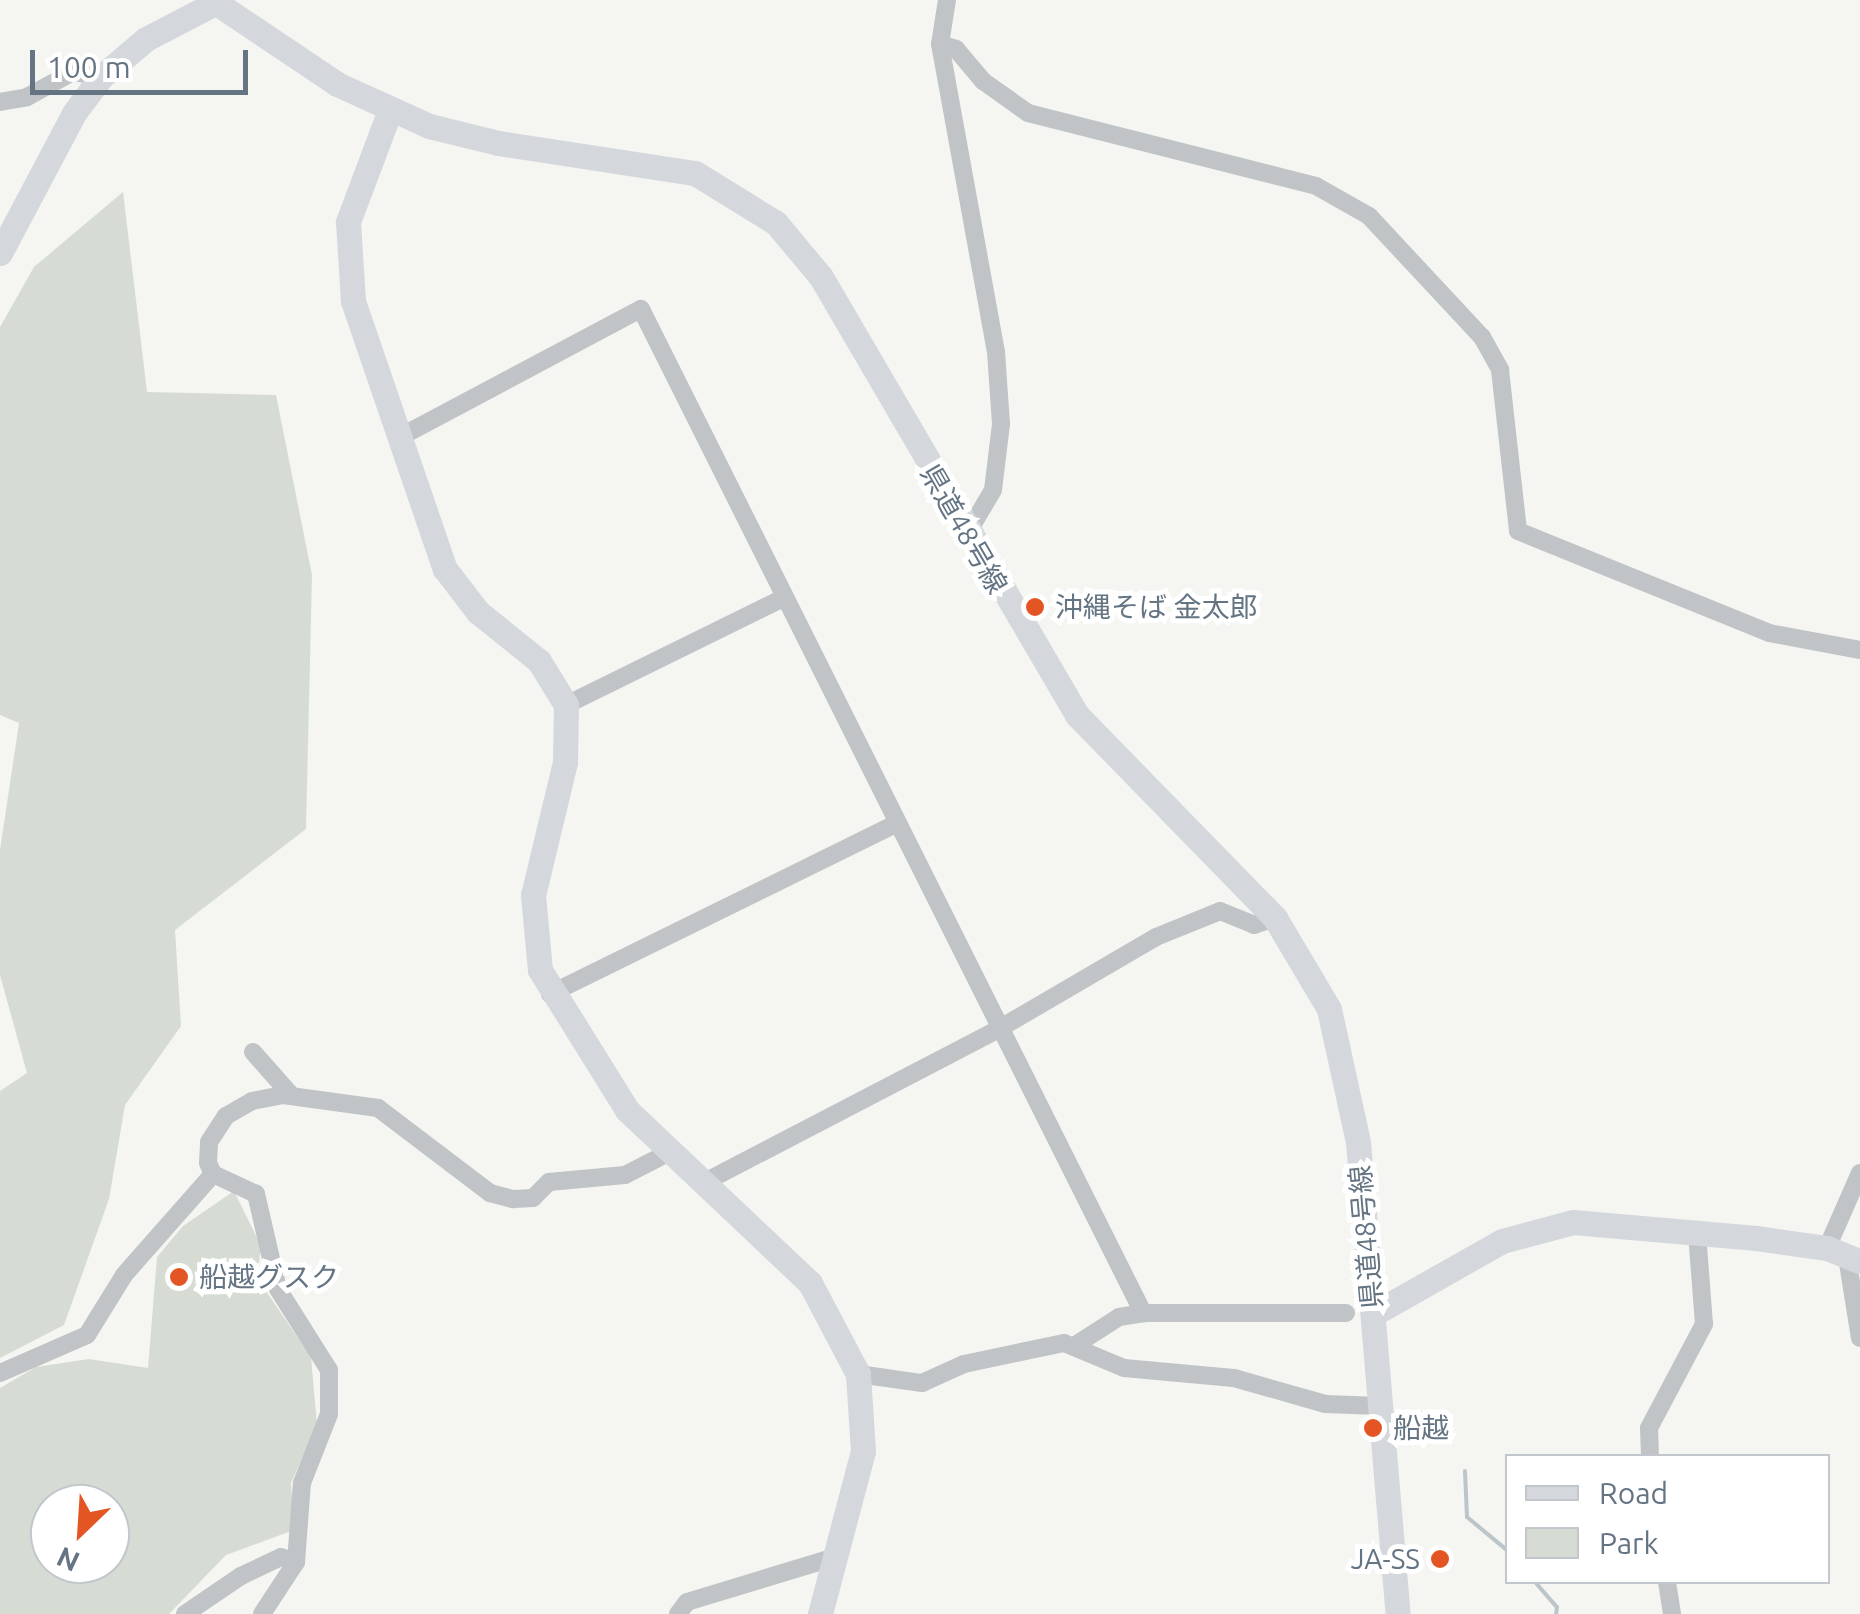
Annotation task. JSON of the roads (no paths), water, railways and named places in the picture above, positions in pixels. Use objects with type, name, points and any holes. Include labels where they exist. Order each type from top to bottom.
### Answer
[{"type":"street","points":[[947,0],[940,44],[996,352],[1001,424],[994,490],[967,534]]},
{"type":"street","points":[[0,253],[74,113],[101,78],[146,40],[216,1]]},
{"type":"street","name":"県道48号線","points":[[216,1],[337,84],[390,110],[474,139],[664,165],[746,199],[776,223],[821,277],[967,534],[1077,715],[1275,918],[1308,965],[1344,1054],[1398,1614]]},
{"type":"street","points":[[940,44],[956,49],[983,81],[1028,113],[1316,186],[1369,216],[1482,337],[1500,370],[1518,531],[1769,634],[1860,650]]},
{"type":"street","points":[[0,102],[27,97],[74,72],[101,78]]},
{"type":"street","points":[[390,110],[354,200],[346,267],[398,438],[445,569],[478,612],[539,662],[566,705],[565,762],[533,895],[534,945],[550,994],[626,1110],[666,1154],[810,1283],[858,1374],[863,1450],[820,1614]]},
{"type":"street","points":[[398,438],[641,309],[894,825],[1002,1027],[1142,1313]]},
{"type":"street","points":[[566,705],[781,598]]},
{"type":"street","points":[[550,994],[894,825]]},
{"type":"street","points":[[701,1184],[1002,1027],[1156,937],[1220,911],[1254,924],[1275,918]]},
{"type":"street","points":[[254,1052],[291,1095]]},
{"type":"street","points":[[262,1614],[296,1562],[302,1483],[329,1414],[329,1370],[278,1288],[256,1194],[213,1174],[206,1151],[226,1116],[252,1101],[291,1095],[378,1108],[490,1193],[514,1199],[533,1198],[549,1182],[625,1175],[666,1154]]},
{"type":"street","points":[[1860,1173],[1845,1255],[1860,1338]]},
{"type":"street","points":[[0,1373],[87,1335],[124,1275],[213,1174]]},
{"type":"street","points":[[1372,1314],[1502,1241],[1542,1227],[1573,1222],[1696,1233],[1845,1255]]},
{"type":"street","points":[[1650,1454],[1649,1428],[1704,1324],[1696,1233]]},
{"type":"street","points":[[858,1374],[922,1383],[964,1364],[1078,1344],[1120,1317],[1142,1313],[1346,1313]]},
{"type":"street","points":[[1078,1344],[1124,1368],[1234,1378],[1325,1404],[1380,1406]]},
{"type":"street","points":[[186,1614],[241,1576],[282,1556],[296,1562]]},
{"type":"street","points":[[678,1614],[687,1602],[838,1556]]},
{"type":"street","points":[[1667,1584],[1672,1614]]},
{"type":"waterway","points":[[1465,1471],[1467,1517],[1505,1549]]},
{"type":"waterway","points":[[1537,1584],[1557,1607],[1556,1614]]},
{"type":"place","name":"沖縄そば 金太郎","points":[[1035,607]]},
{"type":"place","name":"船越グスク","points":[[179,1277]]},
{"type":"place","name":"船越","points":[[1373,1428]]},
{"type":"place","name":"JA-SS","points":[[1440,1559]]}]
